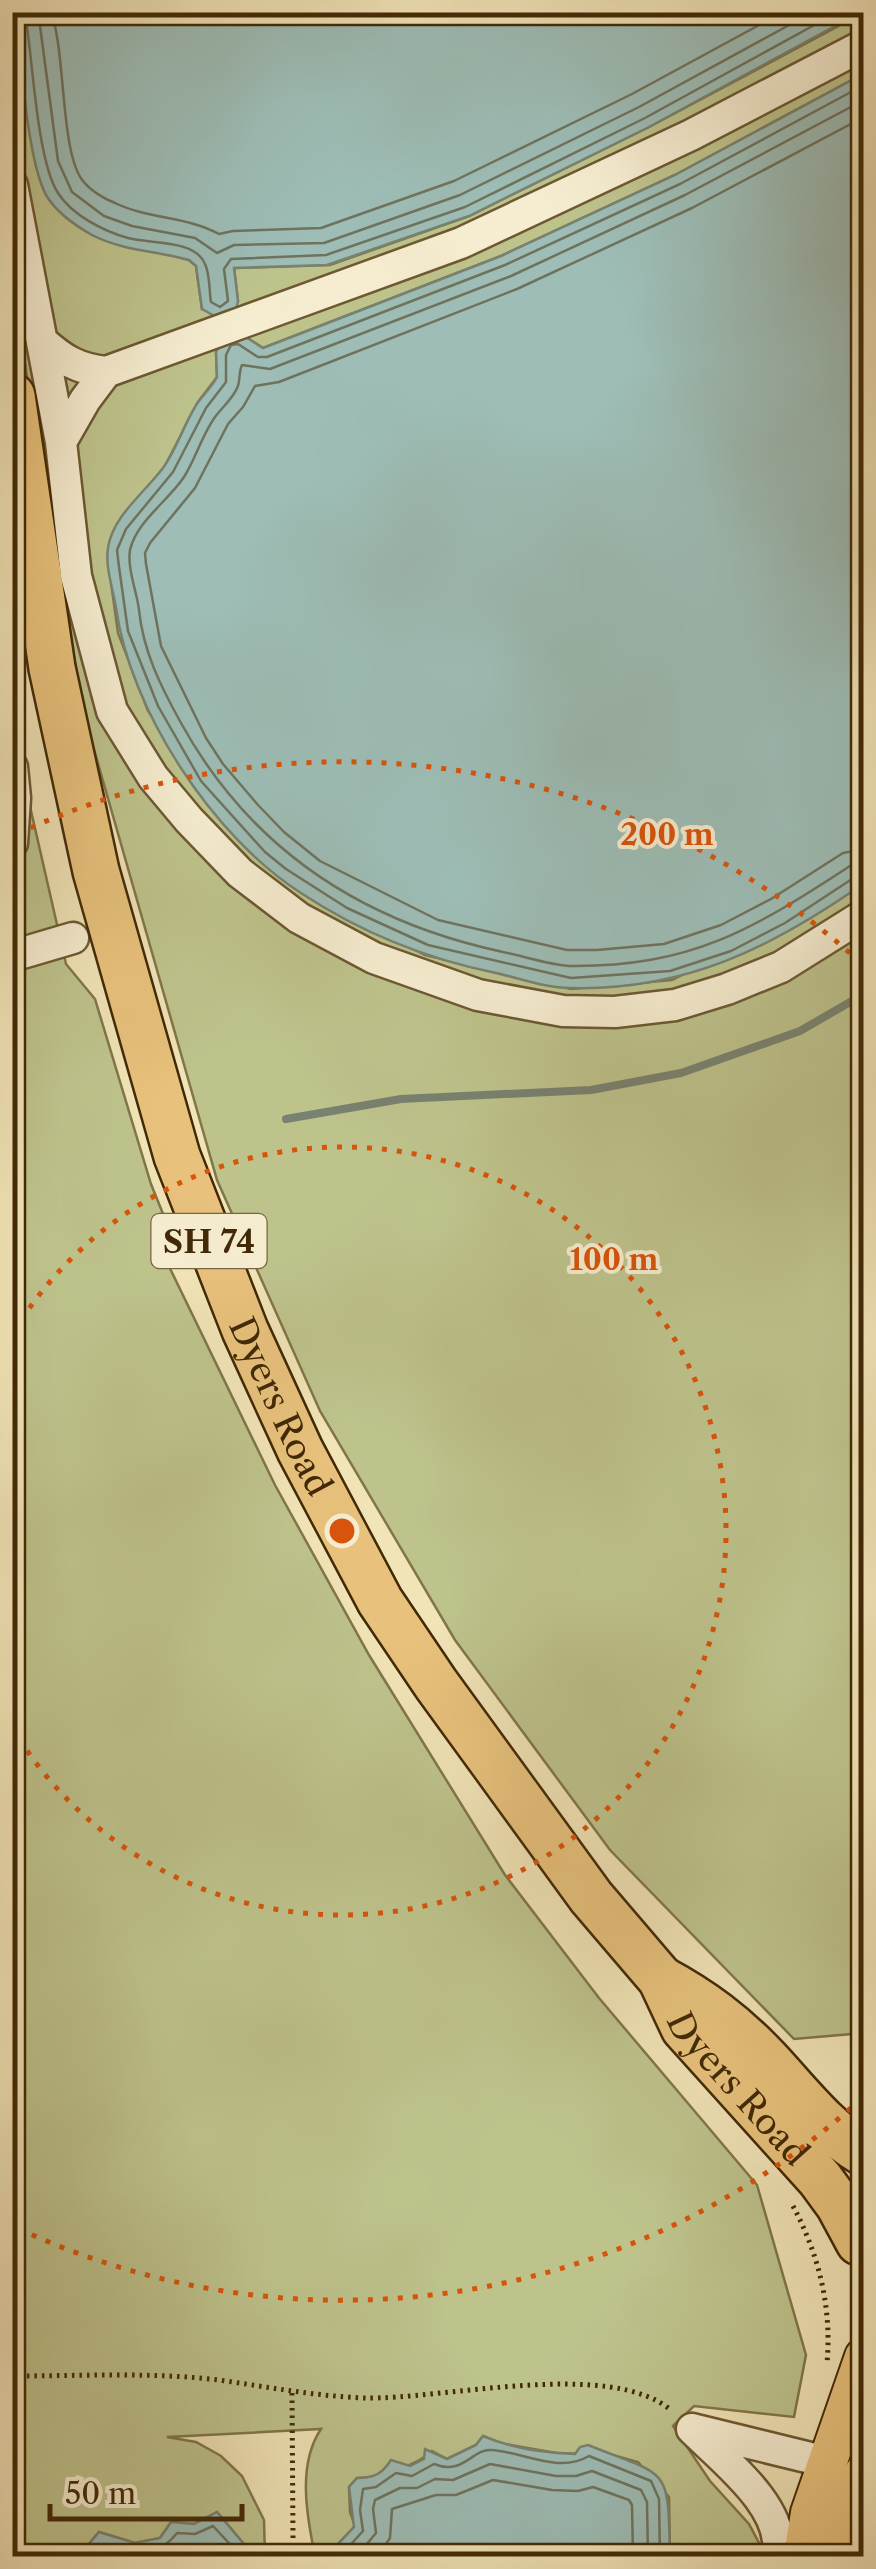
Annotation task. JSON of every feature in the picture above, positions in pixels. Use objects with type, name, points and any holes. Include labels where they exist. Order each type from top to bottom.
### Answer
[{"type":"highway","name":"Dyers Road","points":[[12,396],[52,668],[96,871],[177,1156],[244,1330],[300,1450],[380,1601],[535,1823],[661,1979],[684,2028],[820,2179],[862,2240]]},
{"type":"highway","name":"Dyers Road","points":[[661,1979],[706,2004],[764,2056],[825,2124],[864,2152]]},
{"type":"main road","points":[[803,2556],[810,2513],[864,2356]]},
{"type":"main road","points":[[822,2556],[846,2518],[864,2473]]},
{"type":"lane","points":[[42,341],[64,361],[84,370],[106,372],[462,242],[690,135],[864,45]]},
{"type":"lane","points":[[12,185],[61,442],[76,576],[112,711],[153,776],[209,843],[253,884],[299,918],[374,958],[443,985],[564,1011],[615,1012],[675,1005],[727,989],[781,967],[864,914]]},
{"type":"lane","points":[[61,442],[84,400],[106,372]]},
{"type":"lane","points":[[12,767],[12,843]]},
{"type":"lane","points":[[12,956],[73,938]]},
{"type":"lane","points":[[692,2429],[827,2462]]},
{"type":"lane","points":[[692,2429],[762,2499],[772,2517],[779,2548],[777,2556]]},
{"type":"path","points":[[792,2204],[804,2226],[820,2276],[830,2328]]},
{"type":"path","points":[[12,2376],[218,2380],[292,2393],[367,2398],[571,2383],[642,2395],[665,2405],[692,2429]]},
{"type":"path","points":[[292,2393],[293,2540]]},
{"type":"green space","points":[[12,13],[36,166],[46,194],[67,218],[93,235],[189,260],[196,266],[202,309],[238,301],[234,268],[330,265],[469,216],[649,127],[863,13],[863,74],[675,175],[501,256],[263,348],[238,332],[216,352],[217,377],[198,402],[165,466],[118,524],[109,568],[118,633],[148,711],[230,830],[279,877],[425,955],[571,989],[672,980],[863,884],[863,2033],[794,2039],[610,1850],[455,1640],[320,1411],[217,1180],[89,732],[53,554],[13,281]]},
{"type":"green space","points":[[29,802],[66,964],[95,999],[151,1184],[176,1246],[163,1254],[275,1485],[369,1655],[505,1875],[599,1998],[757,2185],[806,2355],[794,2417],[694,2406],[673,2426],[710,2481],[749,2524],[766,2556],[670,2556],[669,2497],[638,2462],[613,2455],[556,2453],[499,2443],[483,2436],[476,2445],[447,2459],[432,2451],[396,2470],[357,2478],[349,2487],[355,2526],[337,2545],[314,2551],[307,2472],[321,2429],[167,2437],[196,2442],[221,2456],[242,2476],[264,2520],[265,2556],[254,2556],[217,2512],[194,2524],[171,2522],[160,2538],[135,2543],[99,2532],[82,2552],[13,2556],[12,898]]},
{"type":"water","points":[[15,13],[859,13],[649,127],[469,216],[327,265],[234,268],[238,301],[235,314],[218,318],[202,309],[196,266],[189,260],[128,248],[92,235],[67,218],[46,195],[29,133]]},
{"type":"water","points":[[863,74],[863,884],[795,928],[725,961],[651,982],[570,988],[420,952],[370,932],[301,893],[268,869],[207,805],[157,728],[124,647],[108,570],[108,548],[116,526],[163,468],[195,407],[217,377],[216,352],[223,337],[238,332],[263,348],[501,256],[675,175]]},
{"type":"water","points":[[483,2436],[516,2447],[551,2452],[575,2454],[588,2445],[649,2470],[665,2489],[670,2556],[288,2556],[337,2545],[354,2527],[349,2487],[357,2478],[377,2474],[391,2460],[410,2466],[424,2459],[425,2449],[447,2459],[476,2445]]},
{"type":"water","points":[[217,2512],[254,2556],[60,2556],[82,2552],[99,2532],[135,2543],[160,2538],[171,2522],[194,2524]]},
{"type":"waterway","points":[[286,1119],[401,1099],[591,1090],[681,1073],[800,1031],[864,994]]},
{"type":"waterway","points":[[12,1284],[20,1278]]}]
